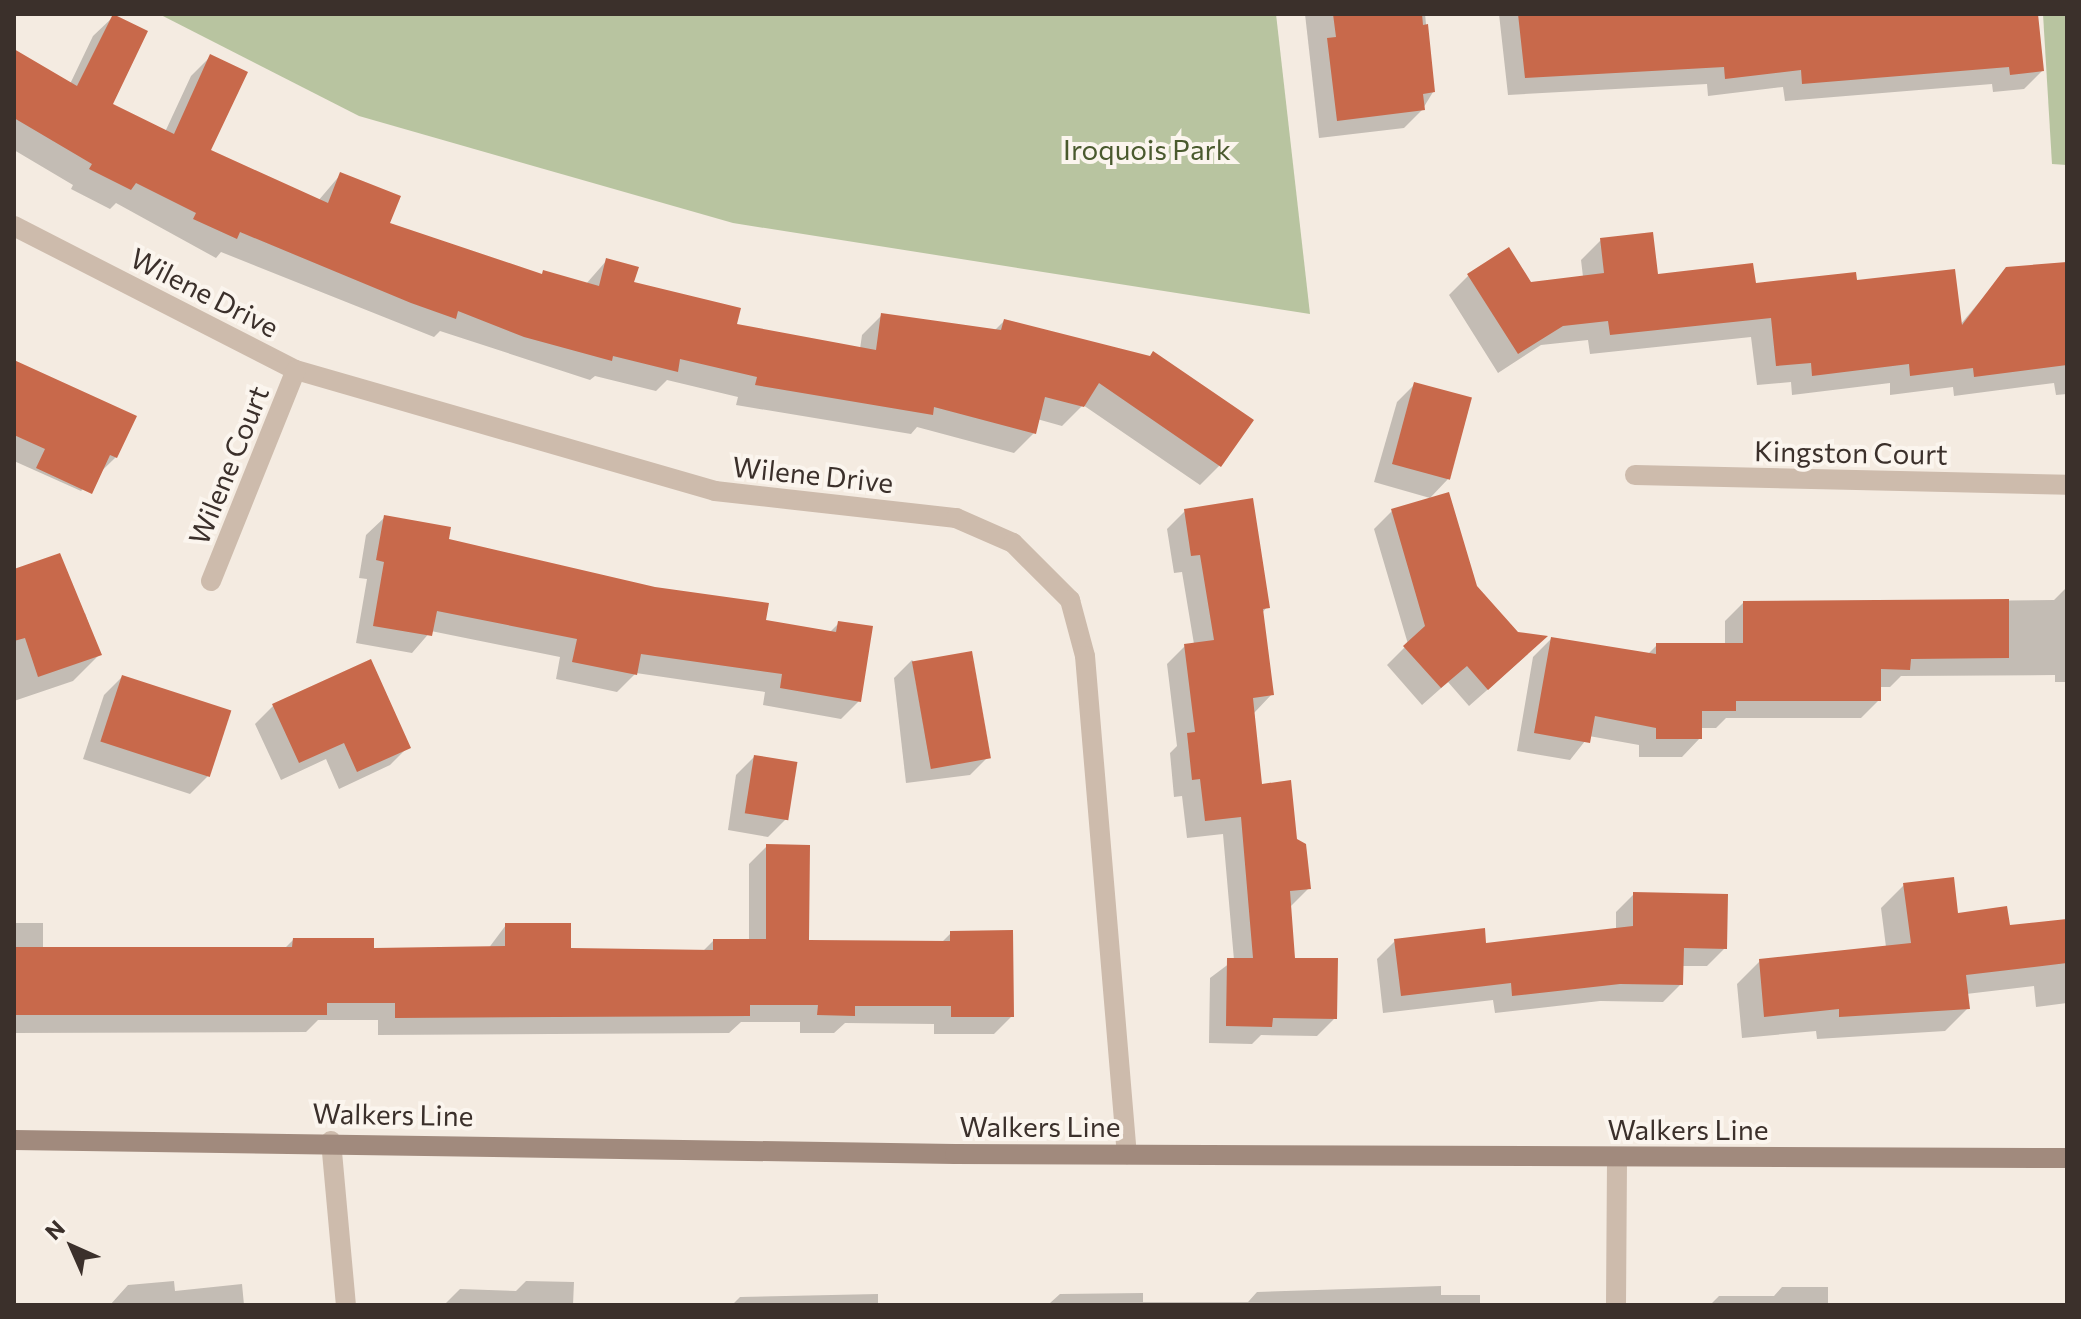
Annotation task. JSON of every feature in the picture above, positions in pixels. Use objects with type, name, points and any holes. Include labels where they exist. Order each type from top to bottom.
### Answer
[{"type":"main road","name":"Walkers Line","points":[[14,1140],[331,1141],[1127,1154],[2067,1158]]},
{"type":"street","name":"Wilene Drive","points":[[14,226],[296,370],[715,491],[956,518],[1013,543],[1070,600],[1085,656],[1127,1154]]},
{"type":"street","name":"Wilene Court","points":[[211,581],[296,370]]},
{"type":"street","name":"Kingston Court","points":[[1635,475],[2067,485]]},
{"type":"street","points":[[331,1141],[346,1305]]},
{"type":"street","points":[[1616,1305],[1617,1157]]},
{"type":"green space","name":"Iroquois Park","points":[[159,14],[1276,14],[1310,314],[733,223],[359,116]]},
{"type":"green space","points":[[2043,14],[2067,14],[2067,165],[2052,164]]},
{"type":"building","points":[[113,14],[148,31],[113,104],[174,134],[210,54],[248,72],[211,150],[328,203],[340,172],[401,196],[390,223],[542,274],[543,270],[599,286],[606,258],[639,267],[634,282],[741,308],[737,324],[876,350],[881,313],[1001,330],[1004,319],[1150,356],[1153,351],[1254,420],[1221,467],[1099,383],[1084,407],[1045,397],[1036,434],[934,407],[933,415],[755,385],[757,377],[680,359],[678,372],[613,356],[612,361],[524,337],[458,311],[456,319],[411,303],[240,232],[237,239],[193,219],[196,213],[136,183],[131,190],[89,169],[92,164],[14,118],[14,49],[77,86]]},
{"type":"building","points":[[1333,14],[1422,14],[1423,25],[1428,24],[1435,92],[1423,94],[1425,110],[1337,121],[1327,38],[1336,37]]},
{"type":"building","points":[[1518,14],[2038,14],[2044,71],[2010,75],[2009,67],[1802,84],[1801,70],[1725,79],[1724,67],[1525,78]]},
{"type":"building","points":[[1653,232],[1658,274],[1753,263],[1756,283],[1856,272],[1857,280],[1955,269],[1962,325],[2006,267],[2067,262],[2067,365],[1974,377],[1973,368],[1910,376],[1909,364],[1812,376],[1811,363],[1776,366],[1771,318],[1610,335],[1608,321],[1563,326],[1518,354],[1467,274],[1509,247],[1531,282],[1604,273],[1600,238]]},
{"type":"building","points":[[14,360],[137,416],[117,458],[110,455],[92,494],[36,468],[45,449],[14,435]]},
{"type":"building","points":[[1414,382],[1472,398],[1450,480],[1392,464]]},
{"type":"building","points":[[1449,492],[1477,586],[1518,632],[1548,636],[1488,690],[1467,666],[1441,688],[1403,646],[1425,626],[1391,509]]},
{"type":"building","points":[[1253,498],[1270,608],[1263,609],[1274,695],[1253,698],[1262,784],[1291,780],[1297,839],[1306,844],[1311,889],[1290,891],[1295,958],[1338,958],[1337,1019],[1273,1018],[1272,1027],[1226,1026],[1227,958],[1253,958],[1241,817],[1205,821],[1200,779],[1192,780],[1187,733],[1195,732],[1184,644],[1214,640],[1200,555],[1191,556],[1184,509]]},
{"type":"building","points":[[384,515],[451,527],[449,539],[655,587],[769,603],[766,620],[836,632],[838,621],[873,626],[861,702],[780,688],[782,674],[641,654],[637,675],[572,662],[577,639],[437,611],[432,636],[373,626],[384,562],[376,560]]},
{"type":"building","points":[[60,553],[102,655],[38,677],[25,638],[14,641],[14,569]]},
{"type":"building","points":[[2009,599],[2009,658],[1911,659],[1910,670],[1881,669],[1881,701],[1736,701],[1736,711],[1702,711],[1702,739],[1656,739],[1656,728],[1595,716],[1590,743],[1534,733],[1551,637],[1656,654],[1656,643],[1743,643],[1743,601]]},
{"type":"building","points":[[972,651],[991,758],[931,769],[912,662]]},
{"type":"building","points":[[371,659],[411,748],[357,772],[344,743],[299,763],[272,704]]},
{"type":"building","points":[[122,675],[231,711],[210,777],[100,742]]},
{"type":"building","points":[[754,755],[797,762],[788,820],[745,813]]},
{"type":"building","points":[[766,844],[810,845],[809,940],[950,941],[950,931],[1013,930],[1014,1017],[951,1017],[951,1006],[855,1006],[855,1016],[817,1015],[818,1005],[750,1005],[750,1016],[395,1018],[395,1003],[327,1003],[327,1015],[14,1015],[14,947],[292,947],[293,938],[374,938],[374,948],[505,946],[505,923],[571,923],[571,948],[713,950],[713,939],[766,939]]},
{"type":"building","points":[[1954,877],[1958,913],[2007,906],[2010,925],[2067,919],[2067,963],[1966,975],[1970,1009],[1839,1017],[1839,1009],[1764,1017],[1759,959],[1911,943],[1903,883]]},
{"type":"building","points":[[1633,892],[1728,894],[1727,949],[1684,948],[1683,985],[1620,984],[1512,996],[1511,983],[1401,996],[1394,939],[1485,928],[1486,943],[1633,926]]}]
